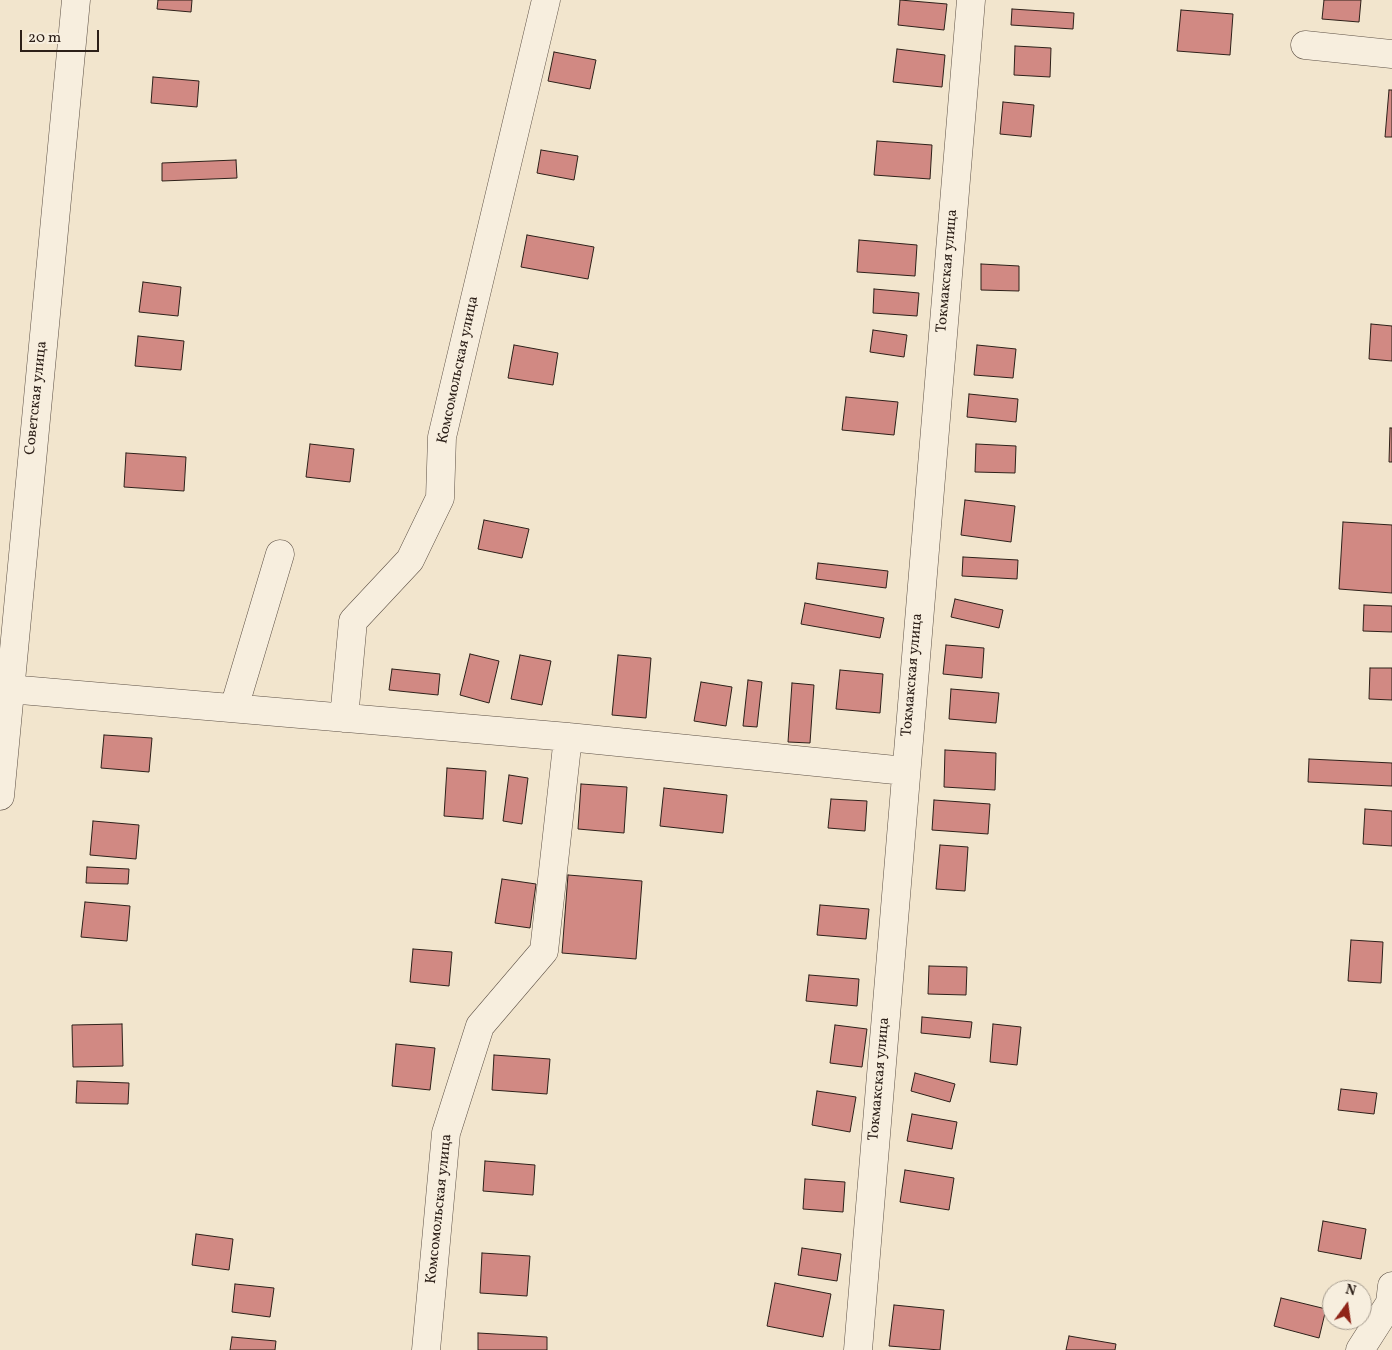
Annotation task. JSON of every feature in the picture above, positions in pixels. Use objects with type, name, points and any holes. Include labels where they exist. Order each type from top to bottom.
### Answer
[{"type":"street","name":"Советская улица","points":[[0,796],[76,0]]},
{"type":"street","name":"Комсомольская улица","points":[[344,718],[353,621],[410,560],[440,498],[442,437],[546,0]]},
{"type":"street","name":"Токмакская улица","points":[[858,1350],[971,0]]},
{"type":"street","points":[[1305,45],[1392,54]]},
{"type":"street","points":[[234,708],[280,554]]},
{"type":"street","points":[[9,689],[568,737],[905,771]]},
{"type":"street","name":"Комсомольская улица","points":[[426,1350],[446,1133],[480,1026],[544,951],[568,737]]},
{"type":"street","points":[[1360,1350],[1390,1303],[1392,1286]]},
{"type":"building","points":[[158,0],[192,0],[191,12],[157,9]]},
{"type":"building","points":[[900,0],[947,4],[944,30],[898,25]]},
{"type":"building","points":[[1324,0],[1361,0],[1359,22],[1322,19]]},
{"type":"building","points":[[1012,9],[1074,13],[1073,29],[1011,25]]},
{"type":"building","points":[[1181,10],[1233,14],[1230,55],[1177,51]]},
{"type":"building","points":[[1015,46],[1051,48],[1050,77],[1014,75]]},
{"type":"building","points":[[897,49],[945,55],[942,87],[893,82]]},
{"type":"building","points":[[554,52],[596,60],[590,89],[548,81]]},
{"type":"building","points":[[153,77],[199,81],[197,107],[151,103]]},
{"type":"building","points":[[1389,90],[1392,90],[1392,137],[1385,137]]},
{"type":"building","points":[[1003,102],[1034,105],[1031,137],[1000,134]]},
{"type":"building","points":[[877,141],[932,145],[930,179],[874,175]]},
{"type":"building","points":[[541,150],[578,156],[574,180],[537,173]]},
{"type":"building","points":[[236,160],[237,178],[162,181],[162,163]]},
{"type":"building","points":[[527,235],[594,247],[588,279],[521,267]]},
{"type":"building","points":[[859,240],[917,245],[915,276],[857,272]]},
{"type":"building","points":[[981,264],[1019,266],[1019,291],[981,290]]},
{"type":"building","points":[[143,282],[181,287],[178,316],[139,312]]},
{"type":"building","points":[[874,289],[919,293],[917,316],[873,313]]},
{"type":"building","points":[[1371,324],[1392,326],[1392,361],[1369,359]]},
{"type":"building","points":[[873,330],[907,335],[904,357],[870,352]]},
{"type":"building","points":[[138,336],[184,341],[181,370],[135,366]]},
{"type":"building","points":[[514,345],[558,353],[553,385],[508,378]]},
{"type":"building","points":[[977,345],[1016,349],[1013,378],[974,375]]},
{"type":"building","points":[[969,394],[1018,399],[1016,422],[967,417]]},
{"type":"building","points":[[846,397],[898,402],[894,435],[842,430]]},
{"type":"building","points":[[1390,428],[1392,428],[1392,462],[1389,462]]},
{"type":"building","points":[[310,444],[354,449],[350,482],[306,477]]},
{"type":"building","points":[[976,444],[1016,446],[1015,473],[975,472]]},
{"type":"building","points":[[126,453],[186,457],[184,491],[124,487]]},
{"type":"building","points":[[965,500],[1015,506],[1011,542],[961,535]]},
{"type":"building","points":[[484,520],[529,529],[522,558],[478,549]]},
{"type":"building","points":[[1343,522],[1392,525],[1392,593],[1339,589]]},
{"type":"building","points":[[963,557],[1018,560],[1017,579],[962,576]]},
{"type":"building","points":[[818,563],[888,571],[886,588],[816,579]]},
{"type":"building","points":[[955,599],[1003,610],[999,628],[951,617]]},
{"type":"building","points":[[805,603],[884,618],[880,638],[801,624]]},
{"type":"building","points":[[1364,605],[1392,606],[1392,632],[1363,631]]},
{"type":"building","points":[[946,645],[984,648],[982,678],[943,674]]},
{"type":"building","points":[[470,654],[499,661],[489,703],[460,695]]},
{"type":"building","points":[[520,655],[551,661],[542,705],[511,699]]},
{"type":"building","points":[[618,655],[651,658],[646,718],[612,715]]},
{"type":"building","points":[[1370,668],[1392,668],[1392,700],[1369,699]]},
{"type":"building","points":[[392,669],[440,674],[438,695],[389,690]]},
{"type":"building","points":[[840,670],[883,674],[880,713],[836,709]]},
{"type":"building","points":[[748,680],[762,682],[757,727],[743,726]]},
{"type":"building","points":[[701,682],[732,687],[726,726],[694,721]]},
{"type":"building","points":[[792,683],[814,685],[810,743],[788,742]]},
{"type":"building","points":[[951,689],[999,693],[996,723],[949,719]]},
{"type":"building","points":[[104,735],[152,738],[149,772],[101,768]]},
{"type":"building","points":[[945,750],[996,753],[995,790],[944,787]]},
{"type":"building","points":[[1309,759],[1392,763],[1392,786],[1308,782]]},
{"type":"building","points":[[447,768],[486,771],[483,819],[444,816]]},
{"type":"building","points":[[509,775],[528,778],[522,824],[503,821]]},
{"type":"building","points":[[581,784],[627,787],[624,833],[578,829]]},
{"type":"building","points":[[664,788],[727,795],[723,833],[660,826]]},
{"type":"building","points":[[831,799],[867,801],[865,831],[828,828]]},
{"type":"building","points":[[934,800],[990,804],[988,834],[932,830]]},
{"type":"building","points":[[1365,809],[1392,811],[1392,846],[1363,844]]},
{"type":"building","points":[[93,821],[139,825],[136,859],[90,855]]},
{"type":"building","points":[[940,845],[968,847],[965,891],[936,889]]},
{"type":"building","points":[[87,867],[129,869],[128,884],[86,883]]},
{"type":"building","points":[[568,875],[642,881],[636,959],[562,953]]},
{"type":"building","points":[[502,879],[536,884],[530,928],[495,923]]},
{"type":"building","points":[[85,902],[130,906],[127,941],[81,937]]},
{"type":"building","points":[[820,905],[869,909],[866,939],[817,935]]},
{"type":"building","points":[[1351,940],[1383,942],[1381,983],[1348,981]]},
{"type":"building","points":[[413,949],[452,952],[449,986],[410,982]]},
{"type":"building","points":[[929,966],[967,967],[966,995],[928,994]]},
{"type":"building","points":[[809,975],[859,979],[857,1006],[806,1001]]},
{"type":"building","points":[[922,1017],[972,1022],[970,1038],[921,1033]]},
{"type":"building","points":[[122,1024],[123,1066],[73,1067],[72,1025]]},
{"type":"building","points":[[993,1024],[1021,1027],[1017,1065],[990,1062]]},
{"type":"building","points":[[835,1025],[867,1029],[862,1067],[830,1063]]},
{"type":"building","points":[[396,1044],[435,1048],[430,1090],[392,1086]]},
{"type":"building","points":[[494,1055],[550,1059],[547,1094],[492,1090]]},
{"type":"building","points":[[915,1073],[955,1084],[950,1102],[911,1091]]},
{"type":"building","points":[[77,1081],[129,1083],[128,1104],[76,1103]]},
{"type":"building","points":[[1341,1089],[1377,1093],[1374,1114],[1338,1110]]},
{"type":"building","points":[[817,1091],[856,1097],[850,1132],[812,1125]]},
{"type":"building","points":[[912,1114],[957,1122],[952,1149],[907,1141]]},
{"type":"building","points":[[485,1161],[535,1165],[533,1195],[483,1191]]},
{"type":"building","points":[[905,1170],[954,1178],[949,1210],[900,1202]]},
{"type":"building","points":[[805,1179],[845,1182],[843,1212],[803,1209]]},
{"type":"building","points":[[1323,1221],[1366,1229],[1361,1259],[1318,1251]]},
{"type":"building","points":[[196,1234],[233,1239],[229,1270],[192,1265]]},
{"type":"building","points":[[802,1248],[841,1254],[837,1281],[798,1275]]},
{"type":"building","points":[[482,1253],[530,1256],[527,1296],[480,1293]]},
{"type":"building","points":[[775,1283],[831,1294],[823,1337],[767,1326]]},
{"type":"building","points":[[235,1284],[274,1288],[270,1317],[232,1312]]},
{"type":"building","points":[[1281,1298],[1322,1308],[1322,1326],[1319,1338],[1274,1326]]},
{"type":"building","points":[[894,1305],[944,1310],[940,1350],[889,1346]]},
{"type":"building","points":[[478,1333],[547,1337],[547,1350],[478,1350]]},
{"type":"building","points":[[1069,1336],[1116,1344],[1115,1350],[1066,1350]]},
{"type":"building","points":[[232,1337],[276,1341],[275,1350],[230,1350]]}]
